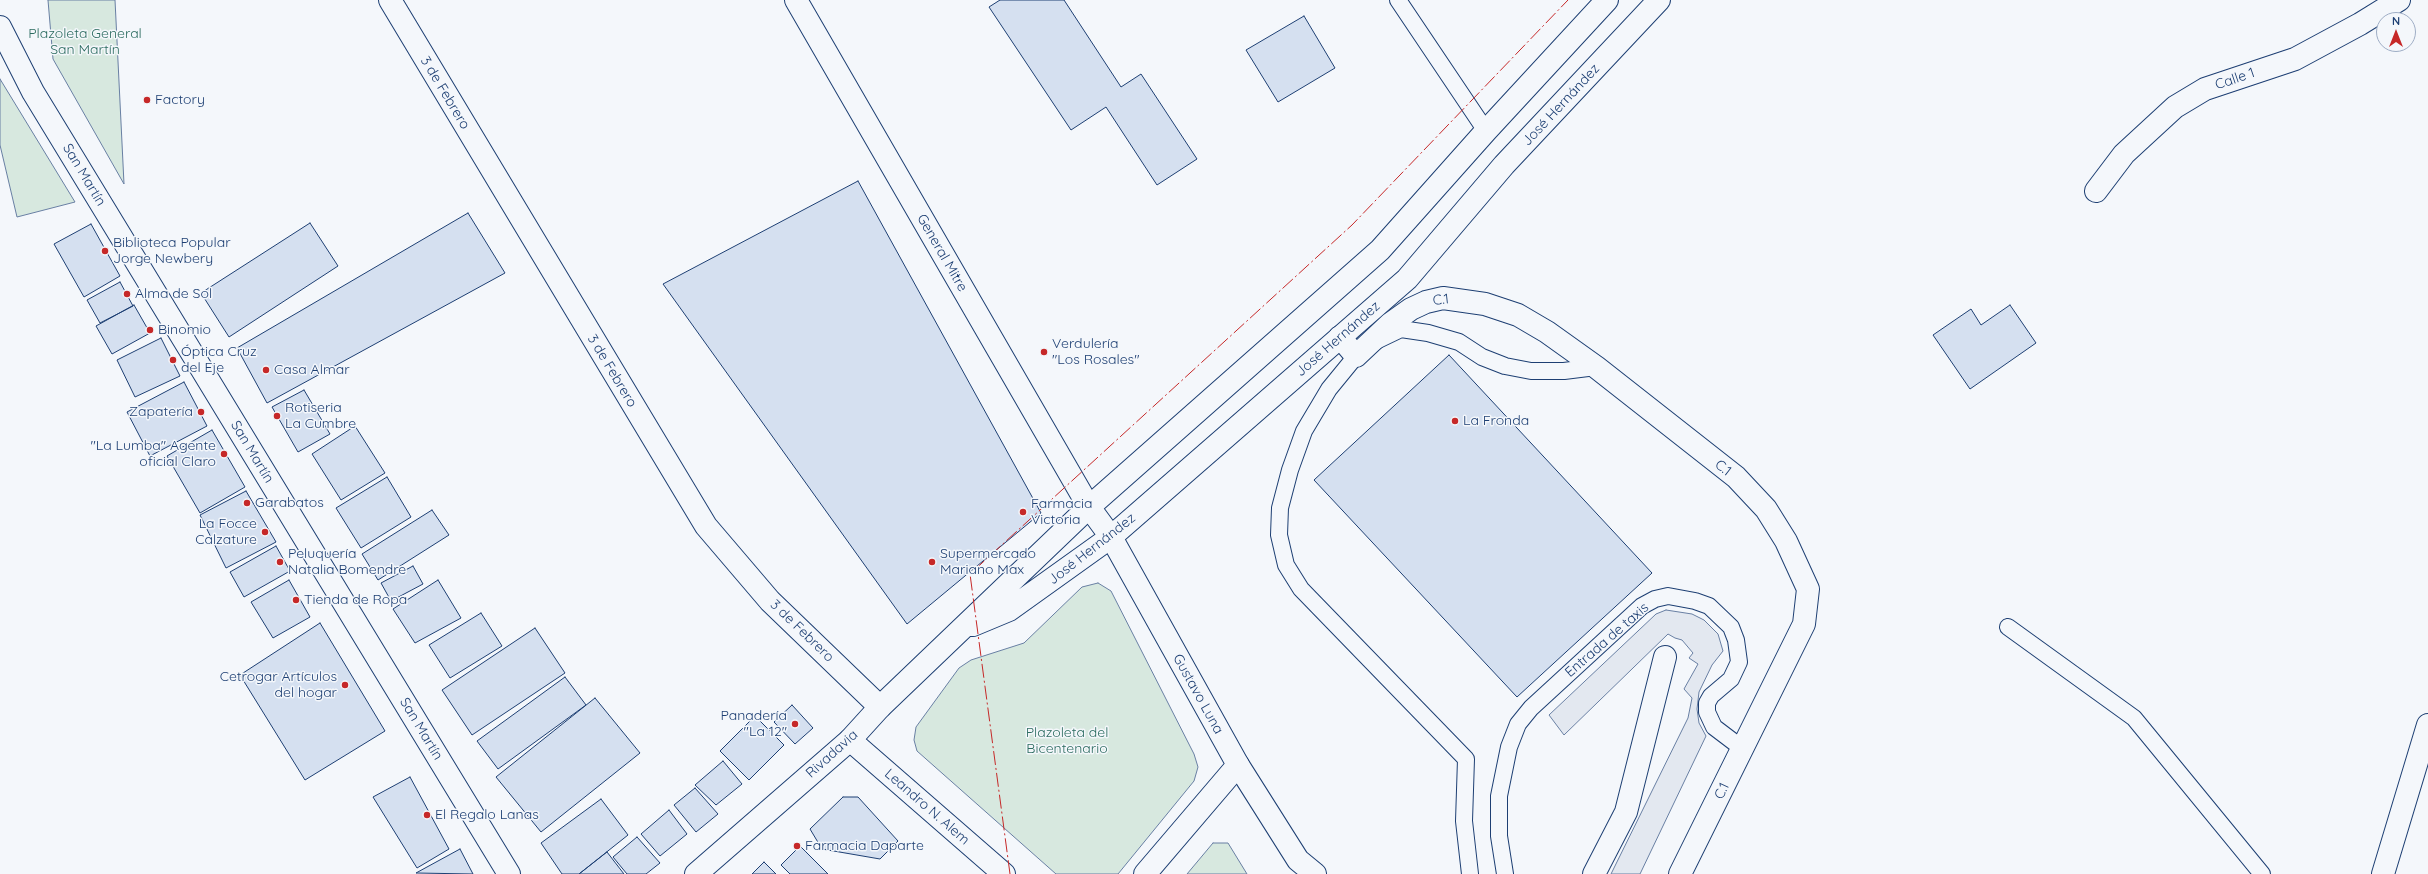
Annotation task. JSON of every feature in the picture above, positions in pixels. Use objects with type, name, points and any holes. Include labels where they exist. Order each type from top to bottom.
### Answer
[{"type":"street","name":"3 de Febrero","points":[[390,0],[706,526],[770,601],[880,707]]},
{"type":"street","name":"General Mitre","points":[[796,0],[1089,507]]},
{"type":"street","name":"José Hernández","points":[[962,629],[1089,507],[1380,250],[1486,130],[1607,0]]},
{"type":"street","name":"José Hernández","points":[[962,629],[1009,610],[1111,537],[1407,279],[1504,165],[1659,0]]},
{"type":"street","name":"Calle 1","points":[[2096,191],[2124,154],[2176,107],[2205,89],[2295,59],[2360,24],[2399,0]]},
{"type":"street","name":"San Martín","points":[[0,27],[33,92],[509,874]]},
{"type":"street","name":"C.1","points":[[1356,356],[1390,324],[1411,309],[1432,301],[1461,299],[1486,304],[1518,315],[1547,332],[1596,367],[1736,477],[1766,508],[1786,541],[1808,589],[1804,624],[1680,874]]},
{"type":"street","points":[[1340,337],[1356,356]]},
{"type":"street","name":"Gustavo Luna","points":[[1089,507],[1111,537],[1238,765],[1298,860],[1315,874]]},
{"type":"street","name":"Rivadavia","points":[[696,874],[850,740],[880,707],[962,629]]},
{"type":"street","points":[[1594,874],[1626,812],[1665,657]]},
{"type":"street","points":[[2383,874],[2428,725]]},
{"type":"street","name":"Leandro N. Alem","points":[[850,740],[1004,874]]},
{"type":"street","points":[[1145,874],[1238,765]]},
{"type":"lane","points":[[1398,0],[1486,130]]},
{"type":"lane","points":[[1470,874],[1464,821],[1466,759],[1301,589],[1286,565],[1279,535],[1280,508],[1290,470],[1304,431],[1329,389],[1356,356],[1376,341],[1401,329],[1428,333],[1459,342],[1482,357],[1506,366],[1531,371],[1564,371],[1596,367]]},
{"type":"lane","name":"Entrada de taxis","points":[[1505,874],[1499,836],[1499,796],[1509,747],[1518,724],[1531,708],[1649,603],[1668,596],[1695,601],[1709,606],[1731,627],[1736,640],[1739,662],[1731,679],[1711,696],[1707,703],[1707,712],[1714,727],[1742,749]]},
{"type":"lane","points":[[2008,627],[2134,718],[2262,874]]},
{"type":"green space","name":"Plazoleta General San Martín","points":[[48,0],[115,0],[124,184],[53,59]]},
{"type":"green space","points":[[0,79],[75,202],[17,217],[0,145]]},
{"type":"green space","name":"Plazoleta del Bicentenario","points":[[1098,583],[1111,591],[1194,754],[1198,767],[1194,781],[1118,874],[1056,874],[917,751],[914,740],[916,727],[959,668],[971,660],[1024,643],[1082,587]]},
{"type":"green space","points":[[1213,843],[1228,843],[1247,874],[1187,874]]},
{"type":"shaded area","points":[[1666,610],[1692,614],[1704,620],[1718,634],[1723,651],[1712,665],[1699,692],[1697,709],[1699,723],[1706,736],[1640,874],[1611,874],[1688,718],[1692,698],[1684,689],[1698,664],[1689,658],[1693,653],[1682,640],[1668,634],[1564,735],[1549,715],[1656,614]]},
{"type":"building","points":[[1000,0],[1064,0],[1121,87],[1141,74],[1197,159],[1157,185],[1106,107],[1071,130],[989,7]]},
{"type":"building","points":[[1304,16],[1335,68],[1278,102],[1246,50]]},
{"type":"building","points":[[858,181],[1041,513],[907,624],[663,284]]},
{"type":"building","points":[[468,213],[505,273],[267,403],[237,348]]},
{"type":"building","points":[[310,223],[338,266],[229,337],[201,293]]},
{"type":"building","points":[[91,224],[120,276],[84,297],[54,244]]},
{"type":"building","points":[[120,282],[133,306],[100,323],[87,300]]},
{"type":"building","points":[[134,305],[150,333],[112,354],[96,326]]},
{"type":"building","points":[[2010,305],[2036,343],[1970,389],[1933,335],[1971,309],[1981,325]]},
{"type":"building","points":[[161,338],[180,376],[135,397],[117,360]]},
{"type":"building","points":[[1449,355],[1652,573],[1517,697],[1314,480]]},
{"type":"building","points":[[184,382],[207,426],[150,456],[127,412]]},
{"type":"building","points":[[304,390],[330,434],[298,452],[272,407]]},
{"type":"building","points":[[355,426],[385,473],[341,500],[312,454]]},
{"type":"building","points":[[212,430],[245,487],[200,513],[167,456]]},
{"type":"building","points":[[387,477],[411,517],[361,548],[336,508]]},
{"type":"building","points":[[246,491],[276,542],[226,568],[200,515]]},
{"type":"building","points":[[432,510],[449,535],[378,580],[362,554]]},
{"type":"building","points":[[276,546],[290,571],[244,597],[230,572]]},
{"type":"building","points":[[413,566],[423,584],[391,601],[381,583]]},
{"type":"building","points":[[289,580],[310,617],[273,638],[251,602]]},
{"type":"building","points":[[438,580],[461,618],[415,643],[393,609]]},
{"type":"building","points":[[481,613],[502,646],[450,678],[429,645]]},
{"type":"building","points":[[320,623],[385,731],[305,780],[240,675]]},
{"type":"building","points":[[535,628],[565,673],[472,735],[442,690]]},
{"type":"building","points":[[565,677],[586,705],[498,769],[477,741]]},
{"type":"building","points":[[595,698],[640,753],[541,832],[496,777]]},
{"type":"building","points":[[792,705],[813,728],[795,744],[774,722]]},
{"type":"building","points":[[755,716],[784,745],[749,780],[720,751]]},
{"type":"building","points":[[723,761],[742,784],[716,805],[695,785]]},
{"type":"building","points":[[410,777],[449,849],[417,868],[373,797]]},
{"type":"building","points":[[695,788],[718,814],[696,832],[674,805]]},
{"type":"building","points":[[843,797],[858,797],[898,841],[880,859],[822,849],[810,829]]},
{"type":"building","points":[[601,799],[628,835],[579,874],[562,874],[541,843]]},
{"type":"building","points":[[669,810],[687,834],[660,856],[641,834]]},
{"type":"building","points":[[637,837],[660,863],[646,874],[627,874],[613,857]]},
{"type":"building","points":[[800,846],[828,874],[790,874],[781,865]]},
{"type":"building","points":[[460,849],[473,874],[416,873]]},
{"type":"building","points":[[607,852],[624,874],[579,874]]},
{"type":"building","points":[[764,862],[776,874],[752,874]]},
{"type":"power","points":[[1010,874],[970,574],[1352,225],[1568,0]]},
{"type":"place","name":"Factory","points":[[147,100]]},
{"type":"place","name":"Biblioteca Popular Jorge Newbery","points":[[105,251]]},
{"type":"place","name":"Alma de Sol","points":[[127,294]]},
{"type":"place","name":"Binomio","points":[[150,330]]},
{"type":"place","name":"Verdulería \"Los Rosales\"","points":[[1044,352]]},
{"type":"place","name":"Óptica Cruz del Eje","points":[[173,360]]},
{"type":"place","name":"Casa Almar","points":[[266,370]]},
{"type":"place","name":"Zapatería","points":[[201,412]]},
{"type":"place","name":"Rotiseria La Cumbre","points":[[277,416]]},
{"type":"place","name":"La Fronda","points":[[1455,421]]},
{"type":"place","name":"\"La Lumba\" Agente oficial Claro","points":[[224,454]]},
{"type":"place","name":"Garabatos","points":[[247,503]]},
{"type":"place","name":"Farmacia Victoria","points":[[1023,512]]},
{"type":"place","name":"La Focce Calzature","points":[[265,532]]},
{"type":"place","name":"Peluquería Natalia Bomendre","points":[[280,562]]},
{"type":"place","name":"Supermercado Mariano Max","points":[[932,562]]},
{"type":"place","name":"Tienda de Ropa","points":[[296,600]]},
{"type":"place","name":"Cetrogar Artículos del hogar","points":[[345,685]]},
{"type":"place","name":"Panadería \"La 12\"","points":[[795,724]]},
{"type":"place","name":"El Regalo Lanas","points":[[427,815]]},
{"type":"place","name":"Farmacia Daparte","points":[[797,846]]}]
